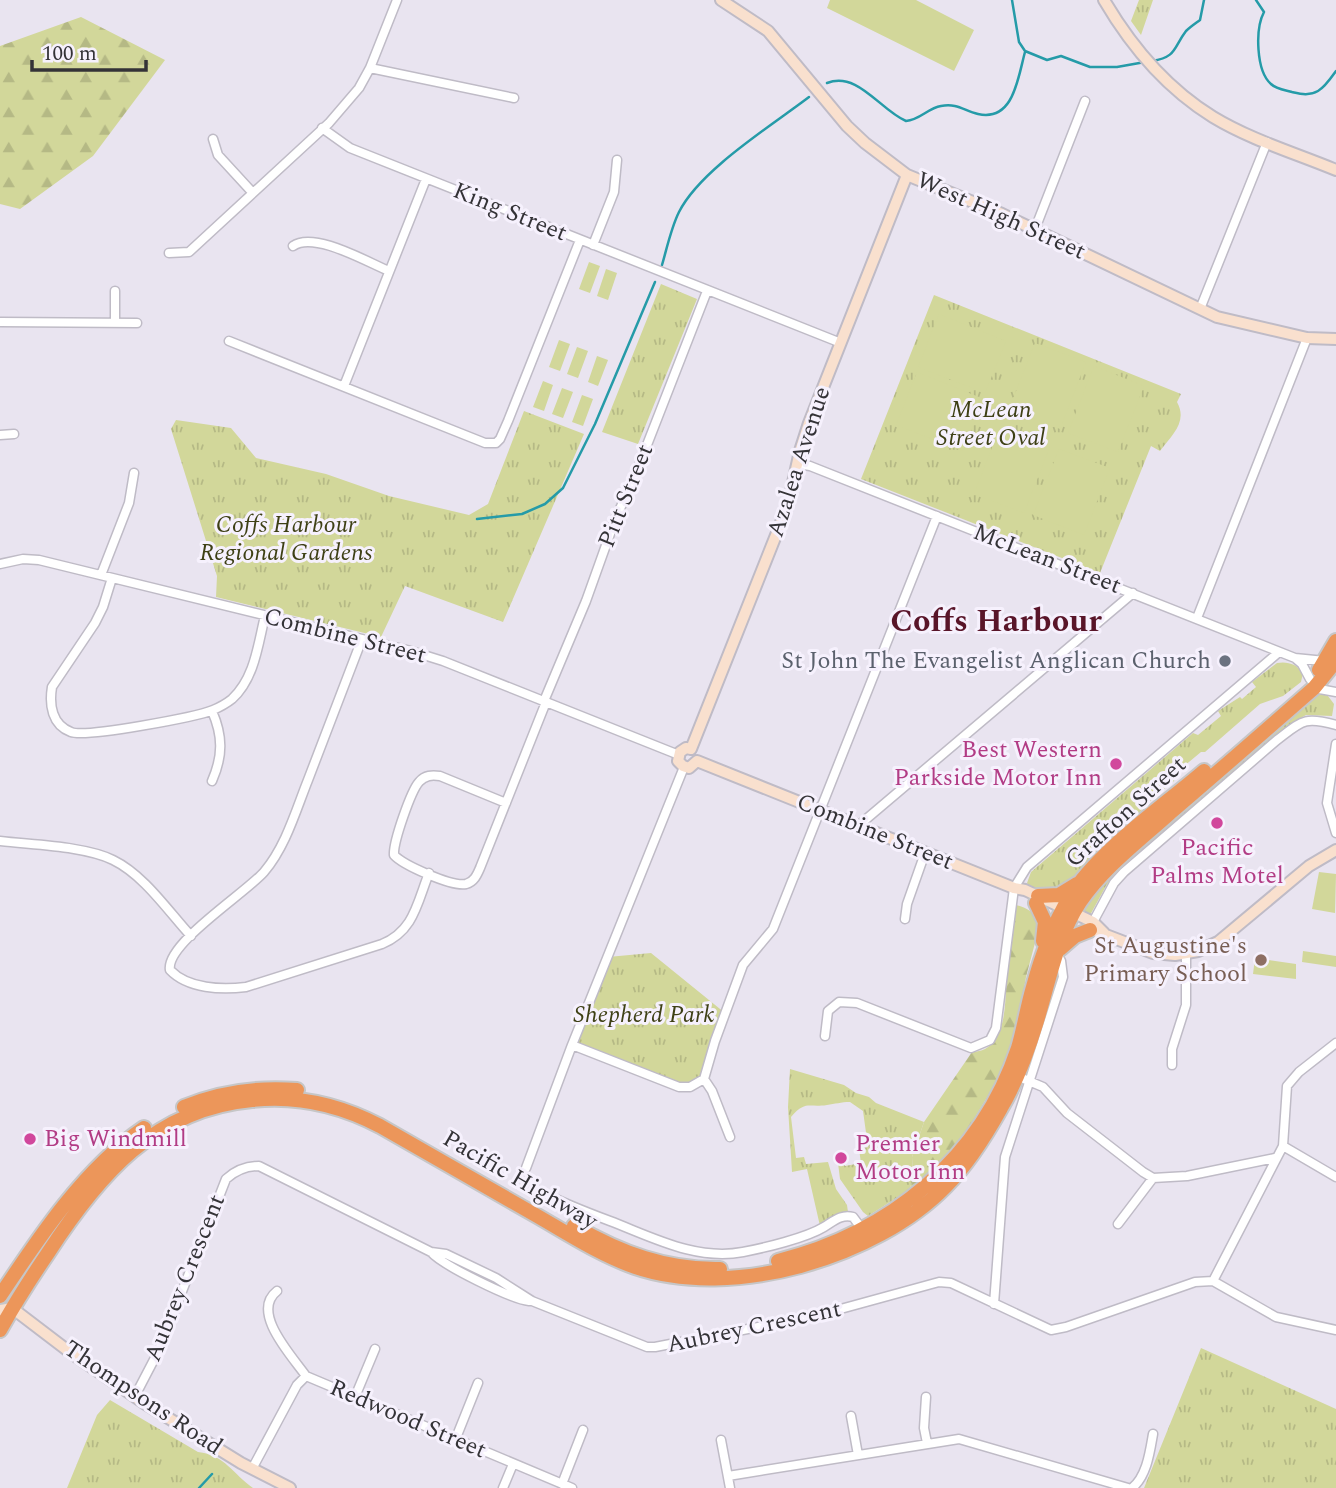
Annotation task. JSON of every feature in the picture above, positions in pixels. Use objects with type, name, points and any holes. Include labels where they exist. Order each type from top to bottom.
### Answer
[{"type":"highway","name":"Grafton Street","points":[[1023,1078],[1037,1022],[1061,952],[1067,914],[1105,871],[1312,683],[1331,661],[1336,641]]},
{"type":"highway","name":"Grafton Street","points":[[1013,1060],[1033,986],[1081,882],[1116,846],[1290,698],[1312,683]]},
{"type":"highway","points":[[1033,986],[1031,979],[1045,926],[1037,900],[1059,895],[1081,882]]},
{"type":"highway","points":[[1061,952],[1075,936],[1095,928]]},
{"type":"highway","name":"Pacific Highway","points":[[0,1296],[34,1245],[106,1160],[153,1123],[203,1099],[240,1091],[278,1089],[332,1097],[372,1111],[604,1243],[639,1258],[665,1265],[717,1269],[764,1264],[866,1236],[924,1189],[952,1161],[987,1113],[1013,1060]]},
{"type":"highway","name":"Pacific Highway","points":[[0,1330],[6,1309],[97,1184],[139,1144],[168,1125],[192,1113],[227,1103],[261,1099],[309,1101],[347,1111],[364,1118],[595,1249],[637,1268],[700,1279],[756,1275],[834,1256],[922,1206],[954,1178],[1023,1078]]},
{"type":"street","points":[[169,253],[189,253],[322,128],[359,88],[370,68],[397,0]]},
{"type":"street","name":"West High Street","points":[[721,0],[768,31],[847,126],[907,175],[1035,229],[1228,320],[1307,338],[1336,339]]},
{"type":"street","points":[[1104,0],[1138,50],[1163,78],[1192,103],[1214,117],[1267,142],[1336,170]]},
{"type":"street","points":[[370,68],[514,99]]},
{"type":"street","points":[[1035,229],[1085,101]]},
{"type":"street","name":"King Street","points":[[322,128],[351,148],[841,343]]},
{"type":"street","points":[[213,139],[218,155],[253,192]]},
{"type":"street","points":[[1200,309],[1267,142]]},
{"type":"street","points":[[593,244],[614,192],[617,160]]},
{"type":"street","name":"Azalea Avenue","points":[[691,749],[788,505],[809,423],[907,175]]},
{"type":"street","points":[[344,386],[426,179]]},
{"type":"street","points":[[293,246],[306,240],[323,243],[389,271]]},
{"type":"street","points":[[229,341],[485,443],[496,443],[508,421],[580,240]]},
{"type":"street","points":[[115,322],[116,291]]},
{"type":"street","name":"Pitt Street","points":[[429,873],[457,884],[474,880],[707,291]]},
{"type":"street","points":[[0,322],[137,323]]},
{"type":"street","points":[[1196,618],[1307,338]]},
{"type":"street","points":[[0,435],[15,434]]},
{"type":"street","name":"McLean Street","points":[[798,464],[937,516],[1295,658],[1317,662],[1331,661]]},
{"type":"street","points":[[101,575],[129,503],[134,473]]},
{"type":"street","points":[[572,1045],[679,1087],[690,1087],[704,1079],[743,965],[774,929],[937,516]]},
{"type":"street","name":"Combine Street","points":[[0,564],[34,559],[427,656],[679,755]]},
{"type":"street","points":[[112,578],[95,623],[52,687],[50,699],[55,719],[71,732],[90,734],[212,711],[231,699],[245,683],[254,662],[265,615]]},
{"type":"street","points":[[858,826],[1133,593]]},
{"type":"street","points":[[362,639],[273,860],[262,874],[191,936],[170,961],[173,974],[192,983],[232,989],[262,983],[396,938],[406,929],[429,873],[402,862],[394,855],[416,787],[423,778],[440,776],[506,803]]},
{"type":"street","points":[[825,1036],[824,1026],[828,1011],[839,1002],[857,1003],[971,1048],[990,1040],[996,1028],[1014,888],[1027,867],[1279,652]]},
{"type":"street","points":[[1295,658],[1302,664],[1312,683],[1336,692]]},
{"type":"street","points":[[212,711],[218,726],[221,748],[218,768],[212,781]]},
{"type":"street","name":"Grafton Street","points":[[1095,928],[1114,883],[1124,872],[1277,740],[1298,724],[1311,719],[1336,724]]},
{"type":"street","points":[[1336,744],[1327,803],[1336,833]]},
{"type":"street","points":[[691,749],[697,755],[697,761],[692,766],[684,767],[678,761],[679,755],[683,750],[691,749]]},
{"type":"street","name":"Combine Street","points":[[697,761],[1014,888],[1023,897],[1037,900],[1138,949],[1153,953],[1185,954]]},
{"type":"street","points":[[526,1168],[572,1045],[684,767]]},
{"type":"street","points":[[0,841],[85,852],[113,860],[138,878],[191,936]]},
{"type":"street","points":[[1172,1065],[1172,1049],[1186,1005],[1185,954],[1219,942],[1301,872],[1336,850]]},
{"type":"street","points":[[905,919],[907,904],[925,853]]},
{"type":"street","points":[[1213,1281],[1283,1146],[1287,1086],[1292,1078],[1336,1043]]},
{"type":"street","points":[[1275,1158],[1187,1176],[1153,1178],[1068,1113],[1044,1087],[1023,1078],[1002,1170],[994,1304],[1051,1330],[1195,1282],[1213,1281],[1276,1317],[1336,1330]]},
{"type":"street","points":[[704,1079],[712,1091],[730,1137]]},
{"type":"street","points":[[1283,1146],[1336,1177]]},
{"type":"street","name":"Aubrey Crescent","points":[[135,1396],[159,1350],[226,1179],[240,1169],[259,1166],[431,1252],[446,1254],[496,1278],[532,1301],[639,1345],[655,1347],[815,1316],[939,1282],[951,1283],[994,1304]]},
{"type":"street","points":[[1118,1224],[1153,1178]]},
{"type":"street","points":[[541,1192],[585,1213],[705,1254],[727,1254],[764,1247],[814,1232],[843,1216],[856,1219],[866,1236]]},
{"type":"street","name":"Pacific Highway","points":[[6,1309],[34,1245]]},
{"type":"street","points":[[277,1291],[268,1301],[267,1315],[306,1376]]},
{"type":"street","name":"Thompsons Road","points":[[6,1309],[135,1396],[253,1469],[290,1488]]},
{"type":"street","points":[[355,1397],[375,1349]]},
{"type":"street","name":"Redwood Street","points":[[253,1469],[297,1385],[306,1376],[572,1488]]},
{"type":"street","points":[[456,1438],[478,1383]]},
{"type":"street","points":[[926,1397],[927,1443]]},
{"type":"street","points":[[851,1416],[858,1455]]},
{"type":"street","points":[[562,1484],[583,1430]]},
{"type":"street","points":[[729,1476],[960,1439],[1130,1488],[1138,1483],[1149,1456],[1153,1434]]},
{"type":"street","points":[[721,1440],[730,1488]]},
{"type":"street","points":[[503,1488],[513,1464]]},
{"type":"green space","points":[[830,0],[916,0],[974,30],[954,71],[827,8]]},
{"type":"green space","points":[[1139,0],[1153,0],[1141,35],[1131,21]]},
{"type":"green space","points":[[81,17],[165,60],[93,156],[20,209],[0,204],[0,46]]},
{"type":"green space","points":[[589,262],[600,266],[590,293],[579,289]]},
{"type":"green space","points":[[606,269],[617,273],[608,300],[597,296]]},
{"type":"green space","points":[[661,284],[697,299],[638,444],[602,432]]},
{"type":"green space","name":"McLean Street Oval","points":[[934,295],[1181,394],[1177,402],[1180,422],[1160,451],[1151,446],[1100,573],[861,479]]},
{"type":"green space","points":[[939,314],[1006,341],[985,393],[918,367]]},
{"type":"green space","points":[[559,340],[570,344],[560,371],[549,367]]},
{"type":"green space","points":[[1035,343],[1086,362],[1060,429],[1009,409]]},
{"type":"green space","points":[[577,347],[588,351],[578,378],[567,374]]},
{"type":"green space","points":[[597,356],[608,360],[598,386],[588,382]]},
{"type":"green space","points":[[1094,366],[1144,386],[1118,452],[1068,433]]},
{"type":"green space","points":[[917,372],[984,399],[963,451],[896,425]]},
{"type":"green space","points":[[543,381],[553,385],[544,411],[533,407]]},
{"type":"green space","points":[[562,388],[573,392],[563,418],[552,414]]},
{"type":"green space","points":[[582,395],[593,399],[583,426],[572,422]]},
{"type":"green space","name":"Coffs Harbour Regional Gardens","points":[[524,411],[584,434],[503,622],[405,586],[381,637],[216,597],[217,576],[171,429],[176,420],[231,428],[256,458],[326,474],[389,496],[469,515],[488,504]]},
{"type":"green space","points":[[1000,427],[1050,447],[1024,513],[974,494]]},
{"type":"green space","points":[[1059,449],[1110,468],[1084,535],[1033,515]]},
{"type":"green space","points":[[1277,663],[1298,667],[1303,673],[1301,682],[1283,696],[1260,704],[1205,752],[1201,752],[1177,772],[1174,781],[1154,797],[1072,884],[1046,894],[1030,889],[1027,883],[1031,872],[1193,733],[1198,735],[1221,716],[1218,711],[1240,697],[1242,699],[1256,687],[1252,682]]},
{"type":"green space","points":[[1315,696],[1328,696],[1334,704],[1332,716],[1306,715],[1290,724],[1116,872],[1089,917],[1085,914],[1084,907],[1116,866]]},
{"type":"green space","points":[[1319,872],[1336,874],[1335,913],[1312,909]]},
{"type":"green space","points":[[1016,905],[1031,912],[1040,924],[1026,977],[1015,1043],[998,1079],[953,1154],[909,1190],[913,1180],[912,1157],[924,1122],[972,1052],[985,1049],[994,1041],[1000,1030],[1004,1016],[1008,952]]},
{"type":"green space","points":[[1303,951],[1336,956],[1336,967],[1302,962]]},
{"type":"green space","name":"Shepherd Park","points":[[651,953],[725,1013],[704,1079],[690,1087],[572,1045],[608,957]]},
{"type":"green space","points":[[1255,958],[1296,964],[1296,979],[1253,974]]},
{"type":"green space","points":[[790,1069],[844,1085],[876,1103],[924,1122],[912,1157],[913,1180],[909,1190],[868,1216],[840,1179],[838,1163],[844,1162],[845,1166],[861,1163],[859,1149],[868,1147],[863,1111],[850,1102],[804,1107],[791,1117],[796,1158],[804,1157],[806,1164],[828,1162],[836,1189],[847,1205],[848,1212],[835,1216],[820,1226],[807,1169],[792,1172],[788,1107]]},
{"type":"green space","points":[[1201,1348],[1336,1409],[1336,1488],[1144,1488]]},
{"type":"green space","points":[[110,1400],[198,1452],[222,1461],[253,1488],[67,1488],[97,1415]]},
{"type":"waterway","points":[[1012,0],[1019,42],[1025,51],[1047,60],[1061,56],[1090,67],[1117,67],[1145,62]]},
{"type":"waterway","points":[[1152,61],[1166,57],[1174,51],[1186,31],[1200,20],[1204,0]]},
{"type":"waterway","points":[[1256,0],[1264,12],[1258,39],[1260,60],[1262,70],[1271,84],[1292,92],[1311,94],[1323,87],[1336,71]]},
{"type":"waterway","points":[[827,83],[849,82],[906,121],[916,119],[936,107],[947,105],[990,115],[1007,104],[1017,85],[1025,52]]},
{"type":"waterway","points":[[662,265],[671,231],[689,196],[719,165],[809,97]]},
{"type":"waterway","points":[[477,519],[522,514],[545,504],[563,488],[595,424],[655,282]]},
{"type":"waterway","points":[[199,1488],[212,1474]]},
{"type":"place","name":"St John The Evangelist Anglican Church","points":[[1225,661]]},
{"type":"place","name":"Best Western Parkside Motor Inn","points":[[1116,764]]},
{"type":"place","name":"Pacific Palms Motel","points":[[1217,823]]},
{"type":"place","name":"St Augustine's Primary School","points":[[1261,960]]},
{"type":"place","name":"Big Windmill","points":[[30,1139]]},
{"type":"place","name":"Premier Motor Inn","points":[[841,1158]]},
{"type":"district","name":"Coffs Harbour","points":[[996,621]]}]
